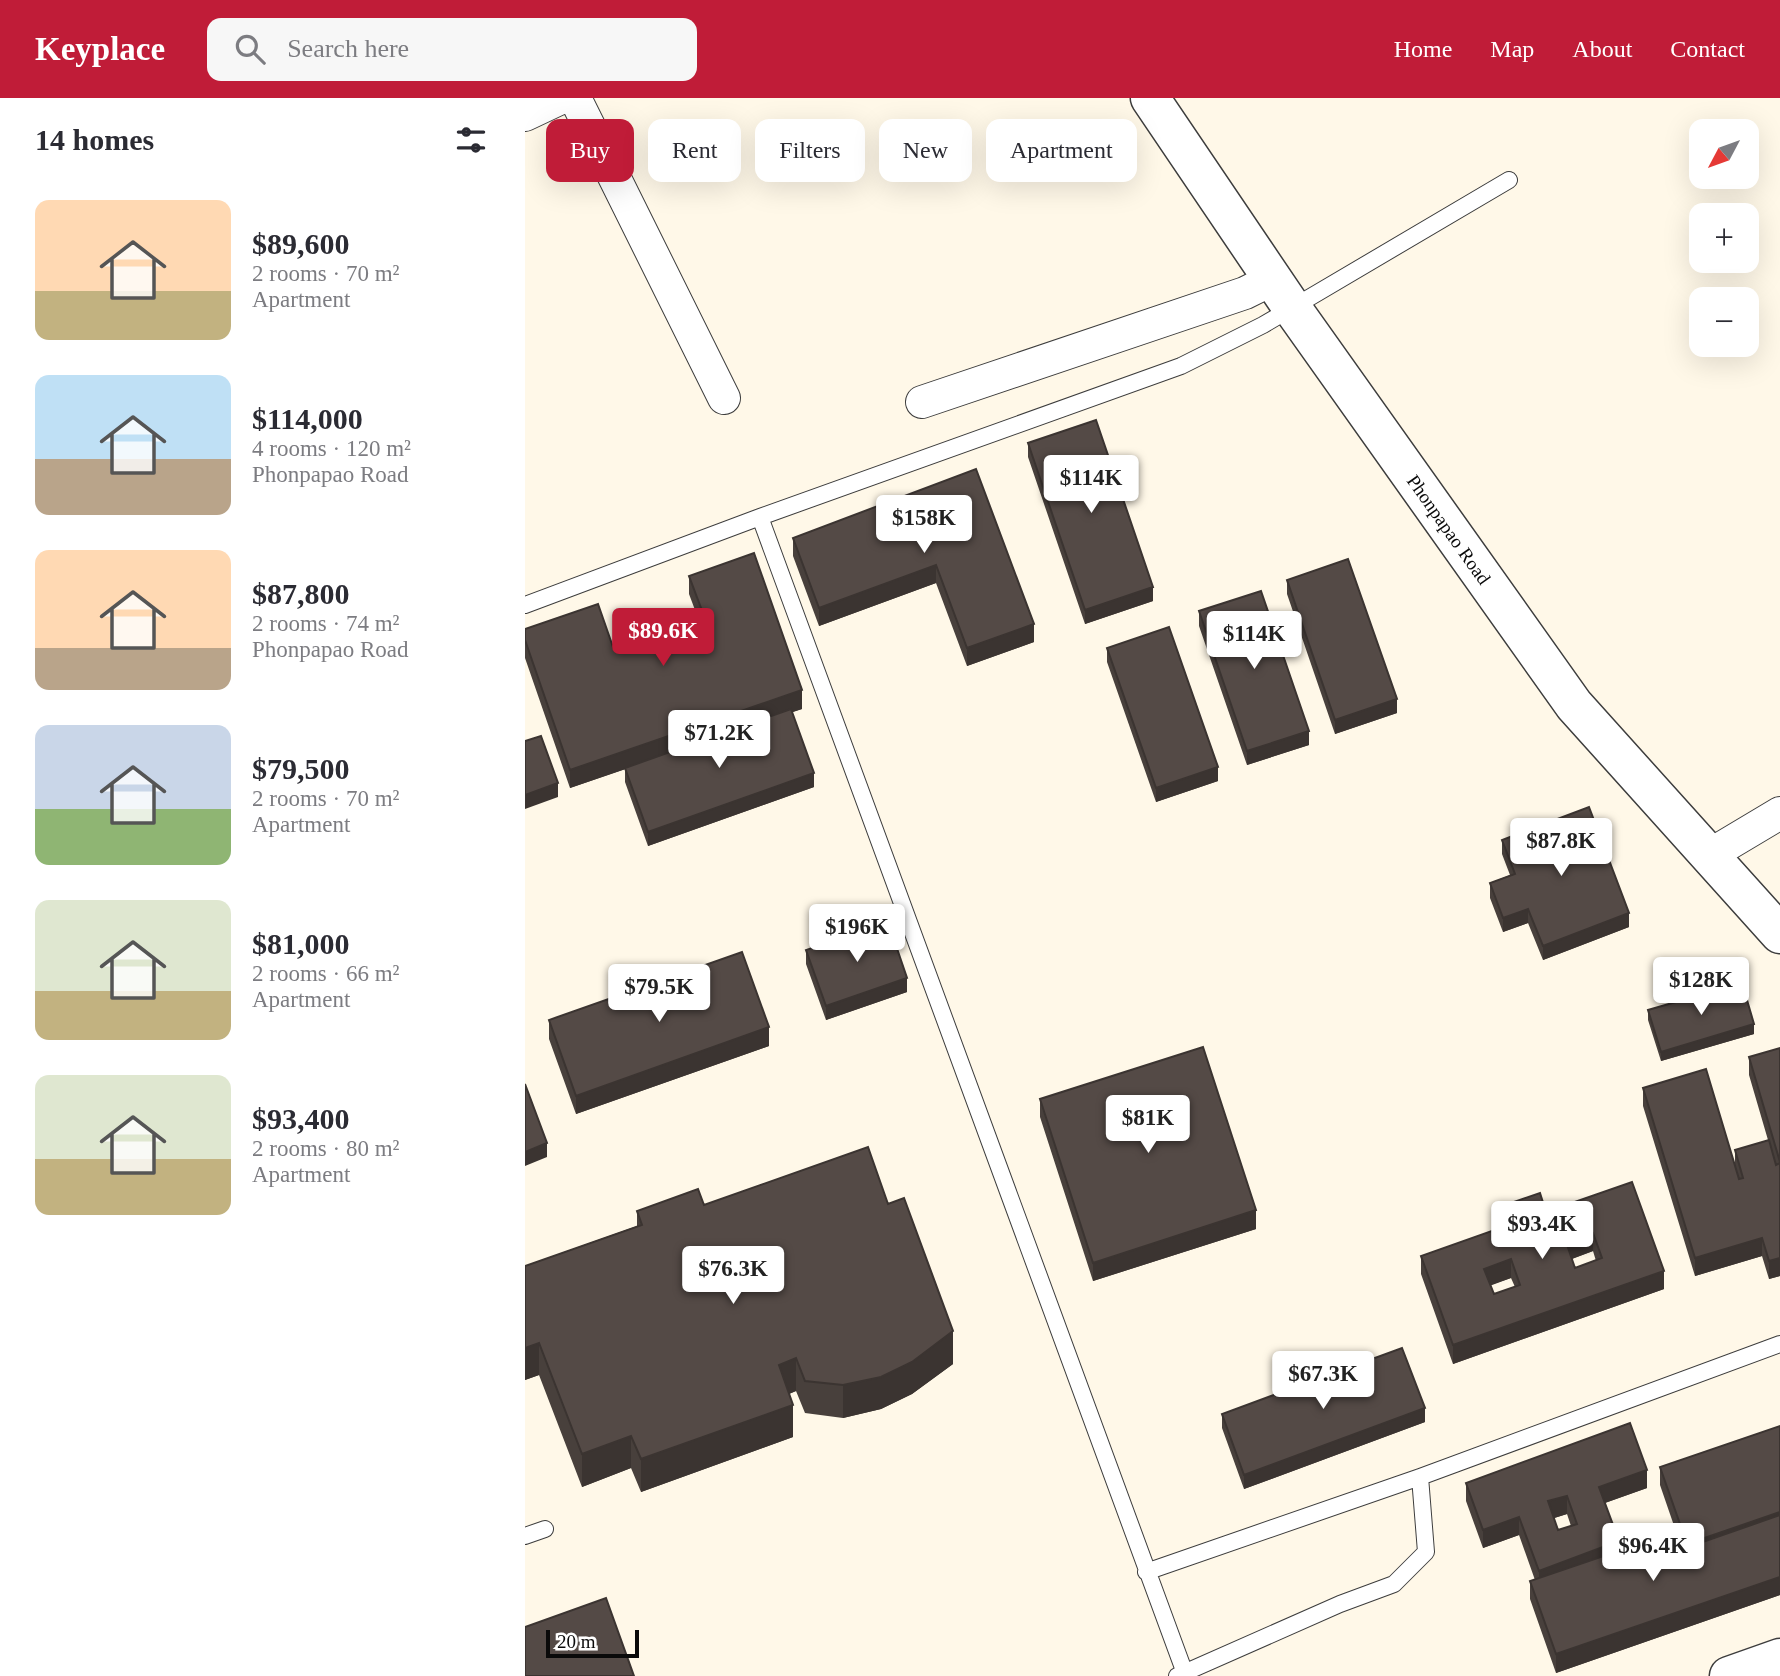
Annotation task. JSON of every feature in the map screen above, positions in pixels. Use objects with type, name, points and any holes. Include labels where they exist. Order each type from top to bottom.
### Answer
[{"type":"street","points":[[525,115],[561,98]]},
{"type":"street","points":[[575,98],[724,398]]},
{"type":"street","name":"Phonpapao Road","points":[[1150,98],[1282,294],[1574,705],[1780,934]]},
{"type":"street","points":[[922,402],[1245,293],[1282,294]]},
{"type":"street","points":[[1708,856],[1780,813]]},
{"type":"street","points":[[1728,1676],[1780,1658]]},
{"type":"lane","points":[[525,605],[760,517],[1181,366],[1282,294],[1509,180]]},
{"type":"lane","points":[[760,517],[1182,1675],[1340,1604],[1394,1584],[1426,1552],[1420,1477]]},
{"type":"lane","points":[[1146,1572],[1420,1477],[1780,1345]]},
{"type":"lane","points":[[525,1536],[545,1529]]},
{"type":"building","points":[[1096,420],[1153,587],[1085,610],[1028,443]]},
{"type":"building","points":[[976,469],[1034,624],[967,648],[936,565],[819,608],[793,538]]},
{"type":"building","points":[[754,553],[802,690],[570,770],[525,640],[525,629],[598,604],[613,647],[704,616],[689,576]]},
{"type":"building","points":[[1348,559],[1397,699],[1335,720],[1287,580]]},
{"type":"building","points":[[1261,591],[1309,731],[1247,751],[1199,611]]},
{"type":"building","points":[[1169,627],[1218,767],[1156,788],[1107,648]]},
{"type":"building","points":[[791,709],[814,773],[648,832],[625,768]]},
{"type":"building","points":[[541,736],[558,783],[525,795],[525,741]]},
{"type":"building","points":[[1589,807],[1629,913],[1543,946],[1528,909],[1503,918],[1490,883],[1515,874],[1502,840]]},
{"type":"building","points":[[888,922],[907,978],[826,1006],[806,950]]},
{"type":"building","points":[[742,952],[769,1027],[576,1096],[549,1020]]},
{"type":"building","points":[[1742,983],[1754,1024],[1661,1052],[1648,1010]]},
{"type":"building","points":[[1203,1047],[1256,1210],[1093,1263],[1040,1099]]},
{"type":"building","points":[[1780,1048],[1780,1162],[1749,1057]]},
{"type":"building","points":[[1706,1069],[1739,1179],[1743,1178],[1735,1150],[1769,1140],[1776,1165],[1780,1163],[1780,1258],[1769,1261],[1762,1238],[1695,1258],[1643,1088]]},
{"type":"building","points":[[525,1084],[547,1143],[525,1152]]},
{"type":"building","points":[[868,1147],[888,1204],[904,1198],[953,1331],[912,1362],[881,1377],[843,1385],[805,1381],[796,1358],[779,1365],[793,1405],[641,1459],[631,1436],[582,1454],[539,1343],[525,1348],[525,1266],[642,1225],[637,1211],[698,1189],[704,1205]]},
{"type":"building","points":[[1632,1182],[1664,1271],[1453,1345],[1421,1256],[1509,1225],[1502,1206],[1540,1193],[1546,1212]],"holes":[[[1593,1233],[1602,1258],[1575,1268],[1566,1242]],[[1511,1259],[1520,1285],[1494,1294],[1484,1269]]]},
{"type":"building","points":[[1402,1348],[1425,1408],[1244,1475],[1222,1414]]},
{"type":"building","points":[[1630,1423],[1647,1470],[1599,1487],[1619,1541],[1539,1571],[1519,1517],[1483,1530],[1466,1483]],"holes":[[[1567,1496],[1577,1524],[1558,1530],[1548,1501]]]},
{"type":"building","points":[[1780,1426],[1780,1512],[1687,1544],[1660,1467]]},
{"type":"building","points":[[1780,1515],[1780,1577],[1556,1654],[1530,1581],[1671,1533],[1677,1551]]},
{"type":"building","points":[[606,1598],[634,1676],[525,1676],[525,1627]]}]
